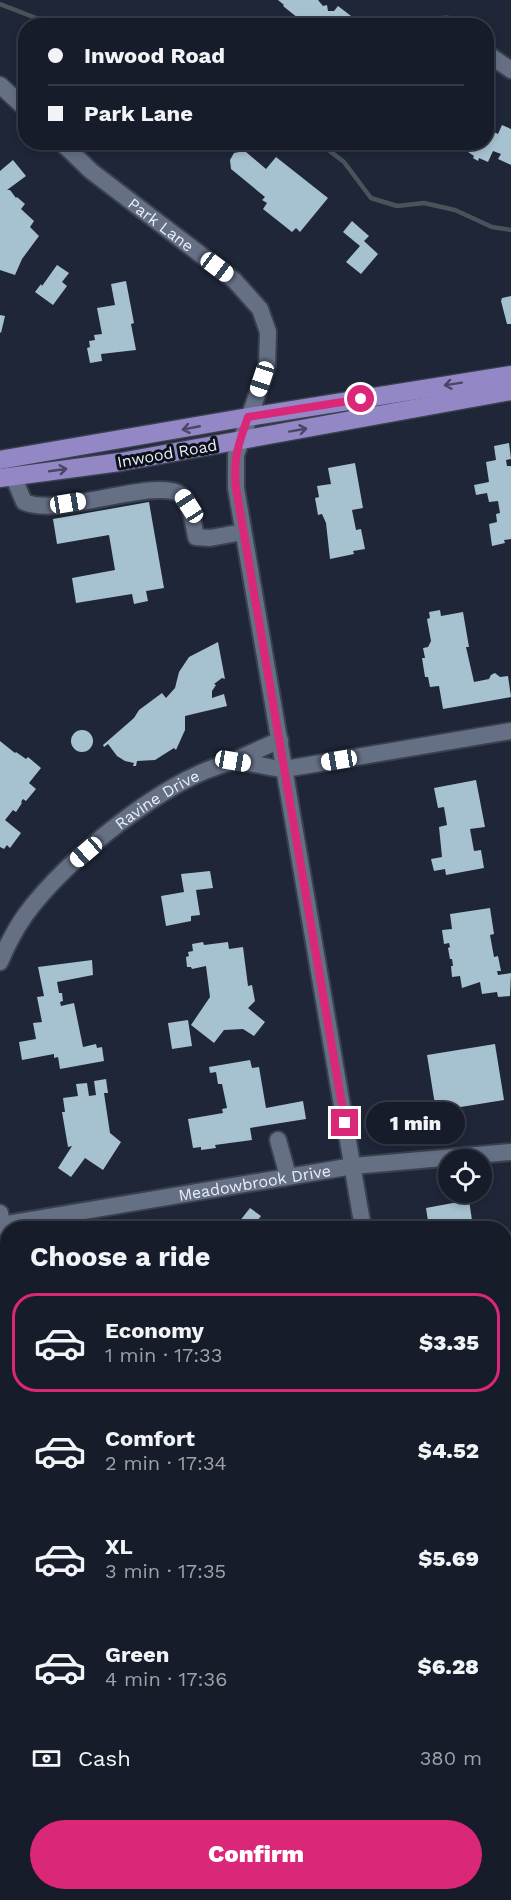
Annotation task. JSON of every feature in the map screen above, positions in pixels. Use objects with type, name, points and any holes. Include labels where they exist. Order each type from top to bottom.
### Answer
[{"type":"main road","name":"Inwood Road","points":[[7,477],[120,462],[240,440],[499,387],[511,375]]},
{"type":"main road","name":"Inwood Road","points":[[0,460],[248,417],[499,387]]},
{"type":"street","points":[[494,58],[511,70]]},
{"type":"street","points":[[0,85],[18,102]]},
{"type":"street","name":"Park Lane","points":[[69,150],[91,171],[234,280],[260,309],[268,332],[267,366],[240,440],[234,471],[362,1221]]},
{"type":"street","points":[[7,477],[24,502],[48,507],[151,491],[174,490],[183,496],[189,506],[196,537],[210,538],[243,532]]},
{"type":"street","points":[[233,761],[285,769],[511,731]]},
{"type":"street","name":"Ravine Drive","points":[[0,962],[26,914],[55,880],[102,838],[150,801],[195,776],[280,740]]},
{"type":"street","points":[[278,1140],[288,1176]]},
{"type":"street","name":"Meadowbrook Drive","points":[[1,1221],[353,1166],[511,1152]]},
{"type":"building","points":[[278,0],[318,0],[323,6],[327,5],[328,11],[334,11],[338,6],[354,18],[298,18]]},
{"type":"building","points":[[502,125],[511,129],[511,165],[498,159],[501,154],[493,151],[488,162],[479,158],[478,161],[468,152],[469,150],[494,150],[494,132],[498,134]]},
{"type":"building","points":[[246,152],[266,169],[276,157],[328,198],[300,232],[296,228],[292,232],[263,209],[267,203],[262,200],[265,197],[231,169],[230,160],[234,153]]},
{"type":"building","points":[[13,160],[26,176],[7,190],[10,190],[25,204],[21,209],[34,221],[30,227],[39,236],[22,259],[15,275],[0,270],[0,171]]},
{"type":"building","points":[[352,221],[369,236],[364,241],[378,254],[361,274],[346,262],[360,246],[343,232]]},
{"type":"building","points":[[57,265],[69,273],[62,282],[67,286],[53,305],[35,292]]},
{"type":"building","points":[[126,281],[134,323],[131,324],[136,350],[101,354],[102,361],[90,363],[87,348],[90,347],[89,341],[95,340],[94,335],[102,334],[97,308],[115,305],[111,284]]},
{"type":"building","points":[[511,296],[511,324],[507,324],[501,301],[502,298]]},
{"type":"building","points":[[0,315],[5,316],[1,333],[0,332]]},
{"type":"building","points":[[509,443],[511,459],[506,460],[507,466],[511,466],[511,539],[492,546],[489,524],[497,522],[496,514],[500,513],[498,501],[489,502],[487,493],[476,495],[474,485],[489,482],[486,462],[496,460],[494,446]]},
{"type":"building","points":[[355,463],[363,508],[352,510],[356,530],[361,529],[365,549],[330,559],[326,523],[322,514],[318,515],[315,498],[319,497],[317,486],[331,484],[328,468]]},
{"type":"building","points":[[149,502],[164,588],[146,591],[148,601],[134,604],[132,594],[76,603],[72,578],[115,570],[109,535],[57,544],[53,519]]},
{"type":"building","points":[[440,610],[441,616],[463,612],[469,647],[466,647],[474,682],[489,679],[495,673],[500,677],[508,676],[511,697],[443,709],[439,686],[430,687],[428,677],[425,677],[422,658],[425,658],[423,648],[428,647],[431,641],[427,619],[430,618],[429,612]]},
{"type":"building","points":[[218,642],[225,679],[222,678],[214,684],[216,685],[212,691],[212,698],[224,694],[227,706],[185,716],[185,730],[176,750],[174,748],[155,760],[137,761],[136,766],[133,766],[134,763],[117,756],[108,744],[104,747],[103,745],[134,718],[139,710],[162,693],[166,698],[175,688],[179,672],[189,657]]},
{"type":"building","points":[[82,730],[90,733],[93,741],[90,749],[82,752],[74,749],[71,741],[74,733]]},
{"type":"building","points":[[0,741],[15,753],[26,759],[28,757],[41,768],[29,783],[36,789],[26,801],[23,799],[16,812],[13,810],[5,820],[21,833],[10,848],[7,845],[4,849],[0,847]]},
{"type":"building","points":[[476,780],[485,827],[470,829],[474,851],[481,850],[484,868],[446,875],[445,869],[434,871],[431,859],[442,857],[439,827],[447,825],[444,807],[438,808],[434,788]]},
{"type":"building","points":[[210,871],[213,888],[196,890],[200,915],[191,916],[191,921],[166,926],[161,896],[184,892],[181,874]]},
{"type":"building","points":[[490,908],[494,934],[490,935],[494,957],[498,956],[501,971],[497,971],[498,975],[511,973],[510,996],[498,997],[497,992],[482,994],[480,982],[462,988],[460,976],[452,977],[451,966],[453,966],[448,948],[450,947],[449,943],[444,944],[442,930],[452,929],[450,914]]},
{"type":"building","points":[[203,942],[204,945],[228,942],[229,949],[243,947],[248,986],[252,985],[255,1001],[248,1008],[265,1022],[254,1036],[243,1029],[224,1030],[214,1043],[191,1025],[210,997],[206,966],[192,969],[187,967],[186,957],[189,956],[188,952],[193,951],[192,944]]},
{"type":"building","points":[[92,960],[93,975],[57,982],[59,993],[62,993],[61,1006],[74,1003],[83,1047],[96,1044],[97,1048],[102,1047],[104,1061],[60,1069],[58,1057],[54,1058],[54,1054],[22,1060],[19,1042],[36,1039],[33,1023],[42,1022],[37,997],[44,996],[38,967]]},
{"type":"building","points":[[188,1020],[192,1046],[172,1049],[168,1023]]},
{"type":"building","points":[[495,1044],[504,1100],[436,1111],[427,1055]]},
{"type":"building","points":[[250,1060],[252,1068],[259,1067],[266,1108],[303,1101],[306,1119],[250,1128],[252,1140],[215,1145],[216,1148],[201,1150],[201,1147],[193,1148],[188,1119],[223,1113],[222,1109],[227,1108],[222,1084],[218,1084],[216,1072],[210,1073],[209,1067]]},
{"type":"building","points":[[106,1079],[108,1093],[104,1093],[110,1133],[121,1142],[103,1170],[85,1158],[71,1177],[58,1168],[72,1146],[68,1147],[62,1112],[65,1112],[63,1098],[78,1096],[76,1084],[87,1083],[89,1096],[96,1095],[94,1081]]},
{"type":"building","points":[[453,1203],[469,1203],[472,1221],[428,1221],[426,1208]]},
{"type":"building","points":[[250,1208],[261,1216],[257,1221],[240,1221]]},
{"type":"waterway","points":[[0,4],[36,18]]},
{"type":"waterway","points":[[328,150],[344,162],[371,198],[397,206],[424,203],[455,210],[492,227],[511,230]]},
{"type":"route","points":[[345,1123],[234,471],[236,455],[248,417],[361,399]]}]
